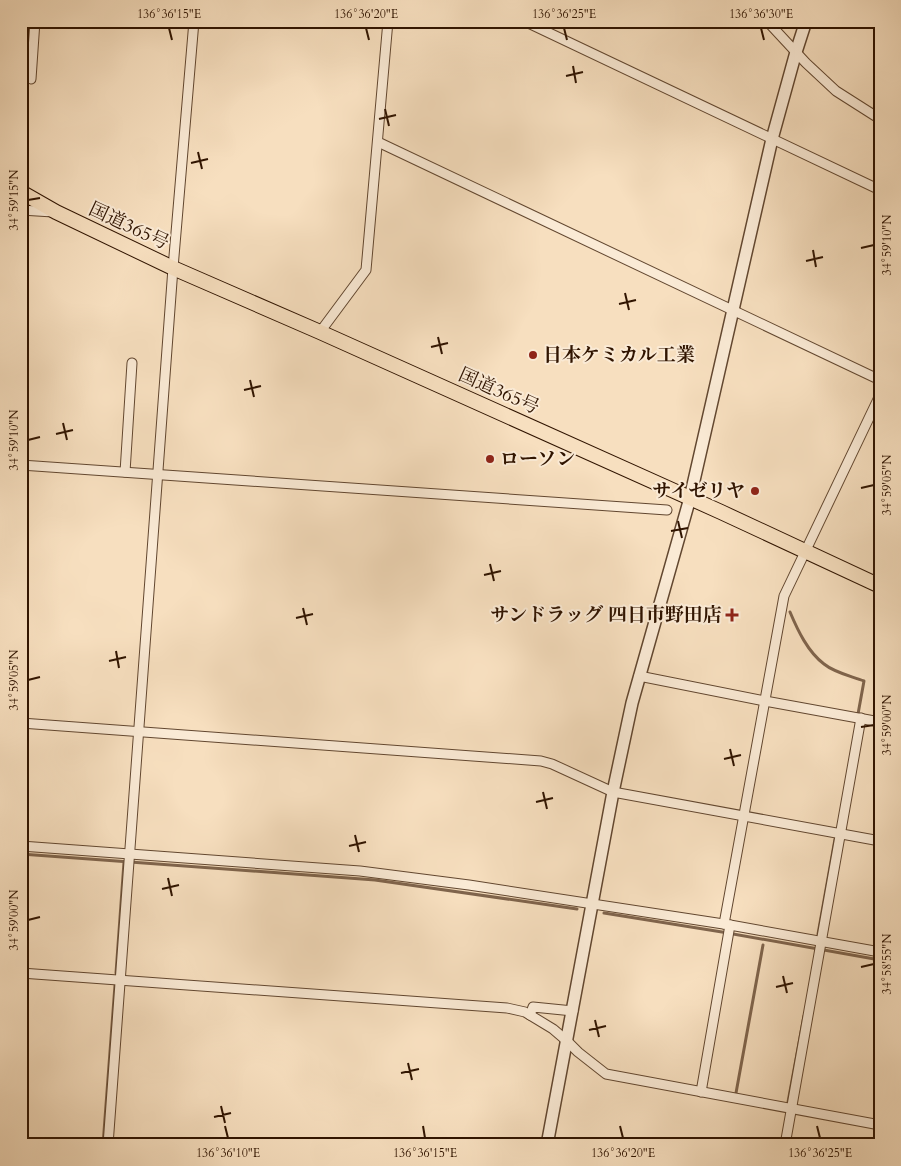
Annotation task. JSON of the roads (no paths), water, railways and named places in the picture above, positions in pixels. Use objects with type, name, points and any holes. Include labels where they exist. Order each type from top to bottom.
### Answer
[{"type":"highway","name":"国道365号","points":[[21,192],[56,212],[173,268],[690,498],[880,586]]},
{"type":"street","points":[[31,79],[35,21]]},
{"type":"street","points":[[108,1145],[173,268],[194,21]]},
{"type":"street","points":[[320,332],[366,270],[388,21]]},
{"type":"street","points":[[524,21],[880,190]]},
{"type":"street","points":[[767,21],[836,91],[880,119]]},
{"type":"street","points":[[547,1145],[613,792],[639,676],[690,498],[772,139],[806,21]]},
{"type":"street","points":[[378,142],[732,312],[880,380]]},
{"type":"street","points":[[21,210],[56,212]]},
{"type":"street","points":[[125,472],[132,362]]},
{"type":"street","points":[[701,1092],[728,940],[728,925],[744,816],[784,596],[880,395]]},
{"type":"street","points":[[21,465],[667,510]]},
{"type":"street","points":[[639,676],[880,722]]},
{"type":"street","points":[[785,1145],[818,956],[842,834],[861,718]]},
{"type":"street","points":[[21,723],[541,761],[552,764],[613,792],[880,841]]},
{"type":"street","points":[[21,846],[360,871],[469,885],[728,925],[880,952]]},
{"type":"street","points":[[21,972],[507,1008],[530,1015],[553,1029],[606,1074],[791,1110],[880,1125]]},
{"type":"street","points":[[530,1015],[533,1007],[573,1011]]},
{"type":"waterway","points":[[790,612],[804,641],[818,659],[833,670],[864,681],[858,714]]},
{"type":"waterway","points":[[818,934],[835,839]]},
{"type":"waterway","points":[[21,854],[375,880],[577,909]]},
{"type":"waterway","points":[[116,973],[124,862]]},
{"type":"waterway","points":[[604,913],[880,960]]},
{"type":"waterway","points":[[736,1093],[763,945]]},
{"type":"waterway","points":[[103,1145],[115,985]]},
{"type":"waterway","points":[[788,1102],[804,1016]]},
{"type":"place","name":"日本ケミカル工業","points":[[533,355]]},
{"type":"place","name":"ローソン","points":[[490,459]]},
{"type":"place","name":"サイゼリヤ","points":[[755,491]]},
{"type":"place","name":"サンドラッグ 四日市野田店","points":[[732,615]]}]
